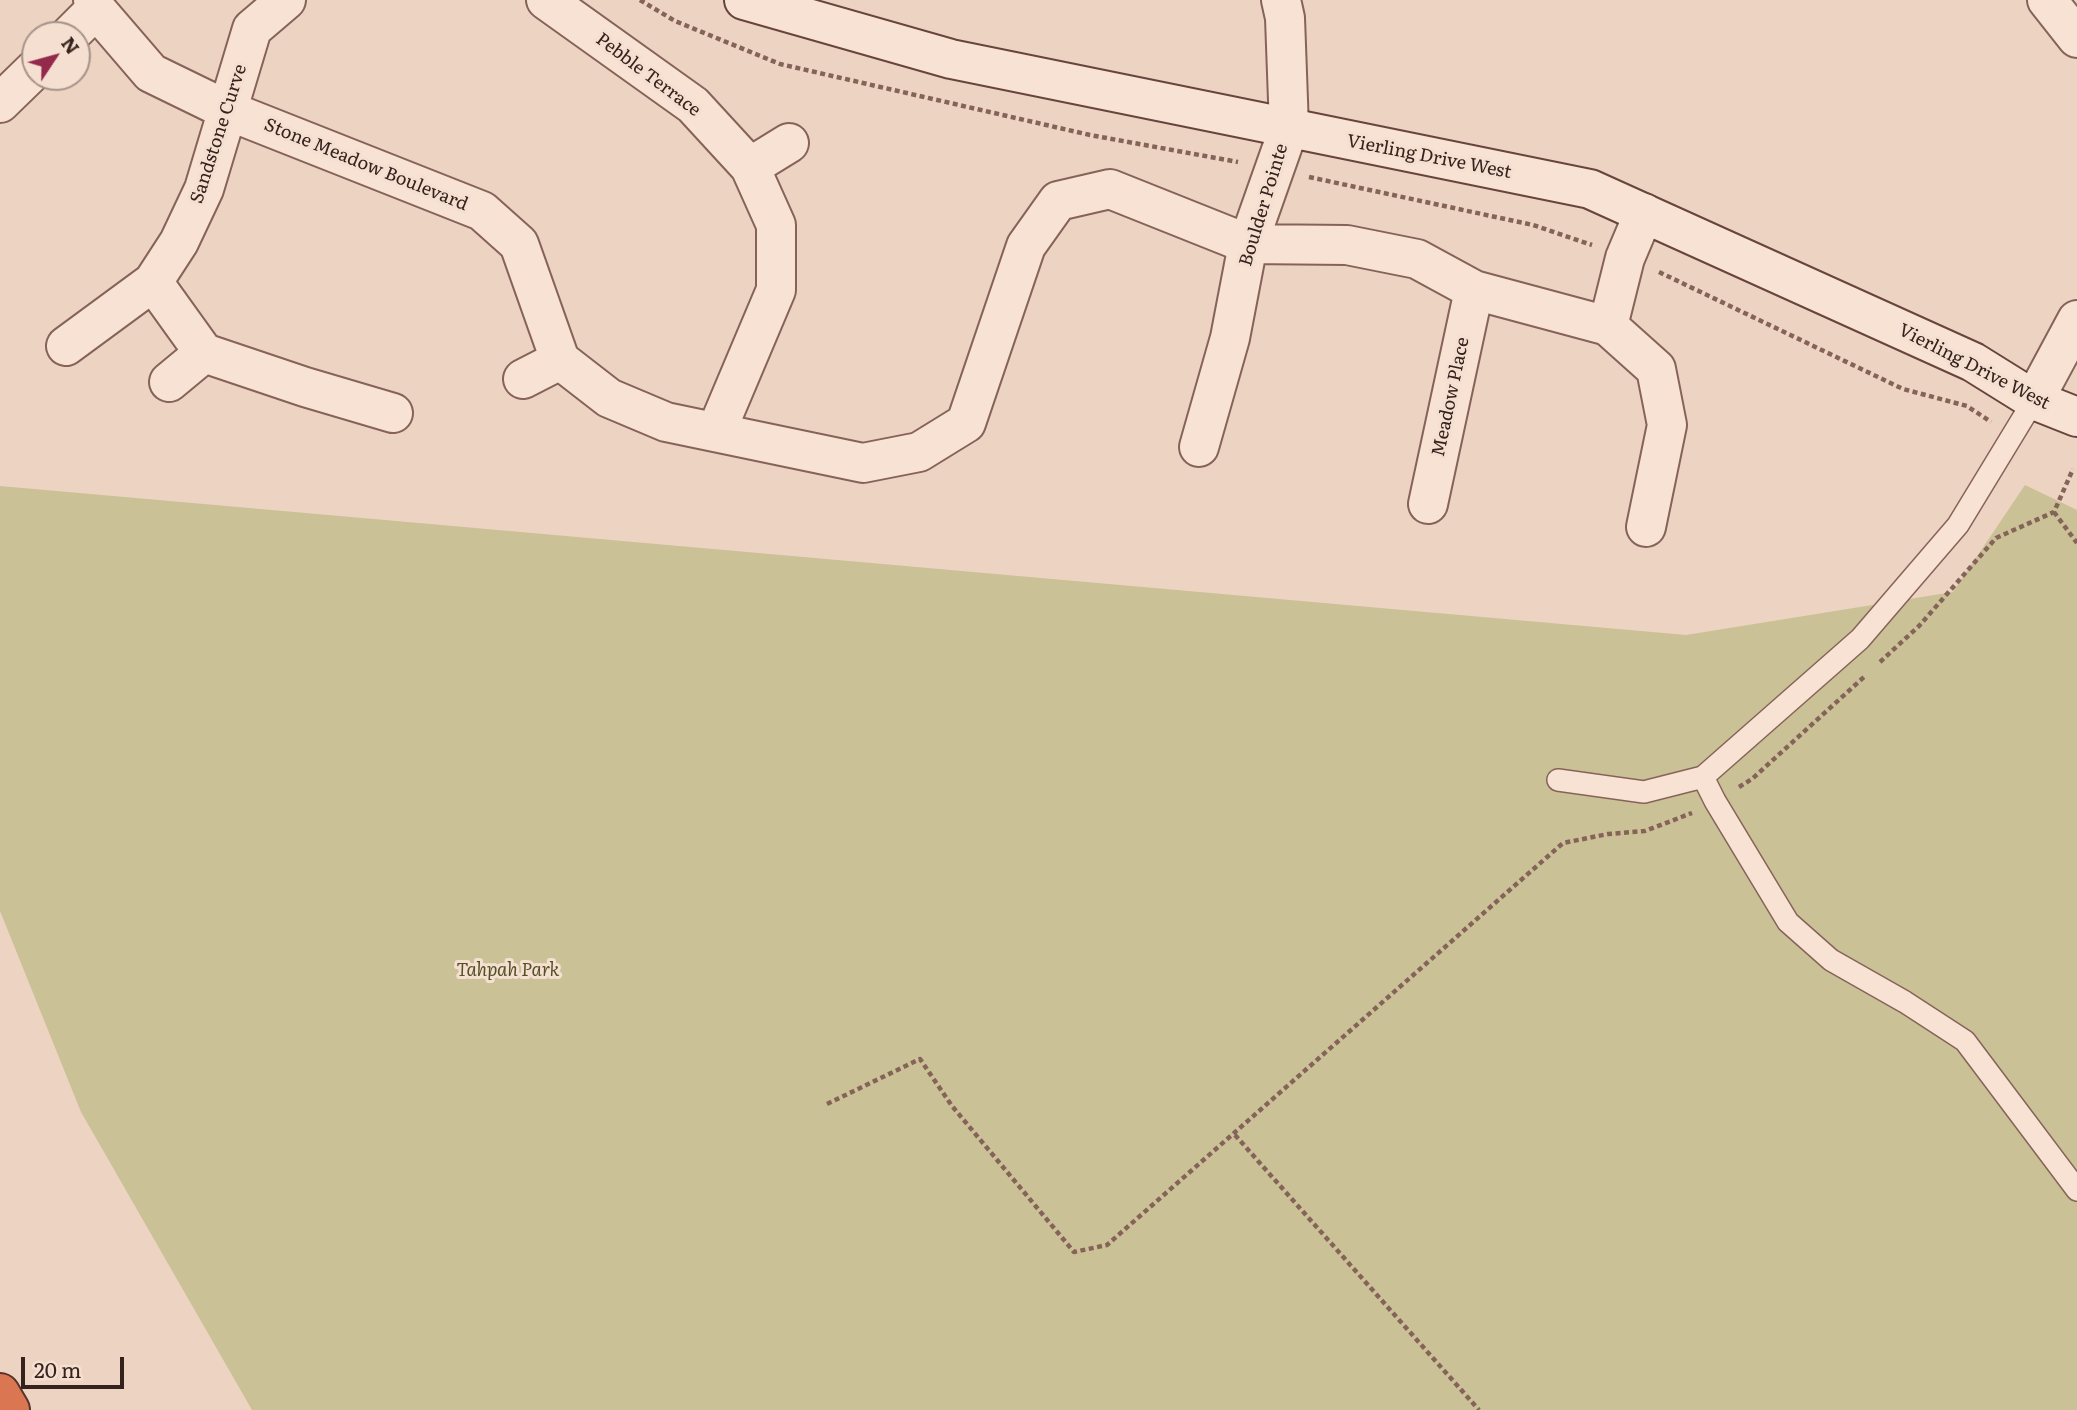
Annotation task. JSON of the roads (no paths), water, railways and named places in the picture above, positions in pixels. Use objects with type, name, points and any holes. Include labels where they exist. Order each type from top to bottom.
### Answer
[{"type":"highway","points":[[0,1393],[10,1410]]},
{"type":"street","name":"Sandstone Curve","points":[[153,282],[179,242],[204,189],[252,29],[286,0]]},
{"type":"street","name":"Pebble Terrace","points":[[546,0],[693,105],[750,167],[776,225],[775,290],[716,432]]},
{"type":"street","name":"Vierling Drive West","points":[[744,0],[951,60],[1590,189],[1973,362],[2034,400],[2077,417]]},
{"type":"street","name":"Boulder Pointe","points":[[1199,447],[1230,338],[1248,244],[1289,128],[1285,18],[1281,0]]},
{"type":"street","points":[[2048,0],[2077,38]]},
{"type":"street","name":"Stone Meadow Boulevard","points":[[86,15],[150,73],[229,111],[482,211],[519,244],[560,360]]},
{"type":"street","points":[[0,103],[21,83]]},
{"type":"street","points":[[750,167],[789,143]]},
{"type":"street","points":[[523,379],[560,360],[610,398],[666,422],[863,463],[919,452],[966,423],[1026,246],[1058,201],[1110,189],[1248,244],[1347,245],[1417,258],[1474,290],[1608,326],[1656,369],[1667,425],[1646,527]]},
{"type":"street","points":[[1608,326],[1625,258],[1644,213]]},
{"type":"street","points":[[66,346],[153,282],[204,353],[393,413]]},
{"type":"street","name":"Meadow Place","points":[[1428,504],[1474,290]]},
{"type":"street","points":[[2034,400],[2077,320]]},
{"type":"street","points":[[169,382],[204,353]]},
{"type":"lane","points":[[1558,780],[1644,792],[1703,777],[1860,639],[1958,525],[2034,400]]},
{"type":"lane","points":[[1703,777],[1788,922],[1831,960],[1905,1002],[1965,1041],[2077,1190]]},
{"type":"park label","name":"Tahpah Park","points":[[508,971]]}]
